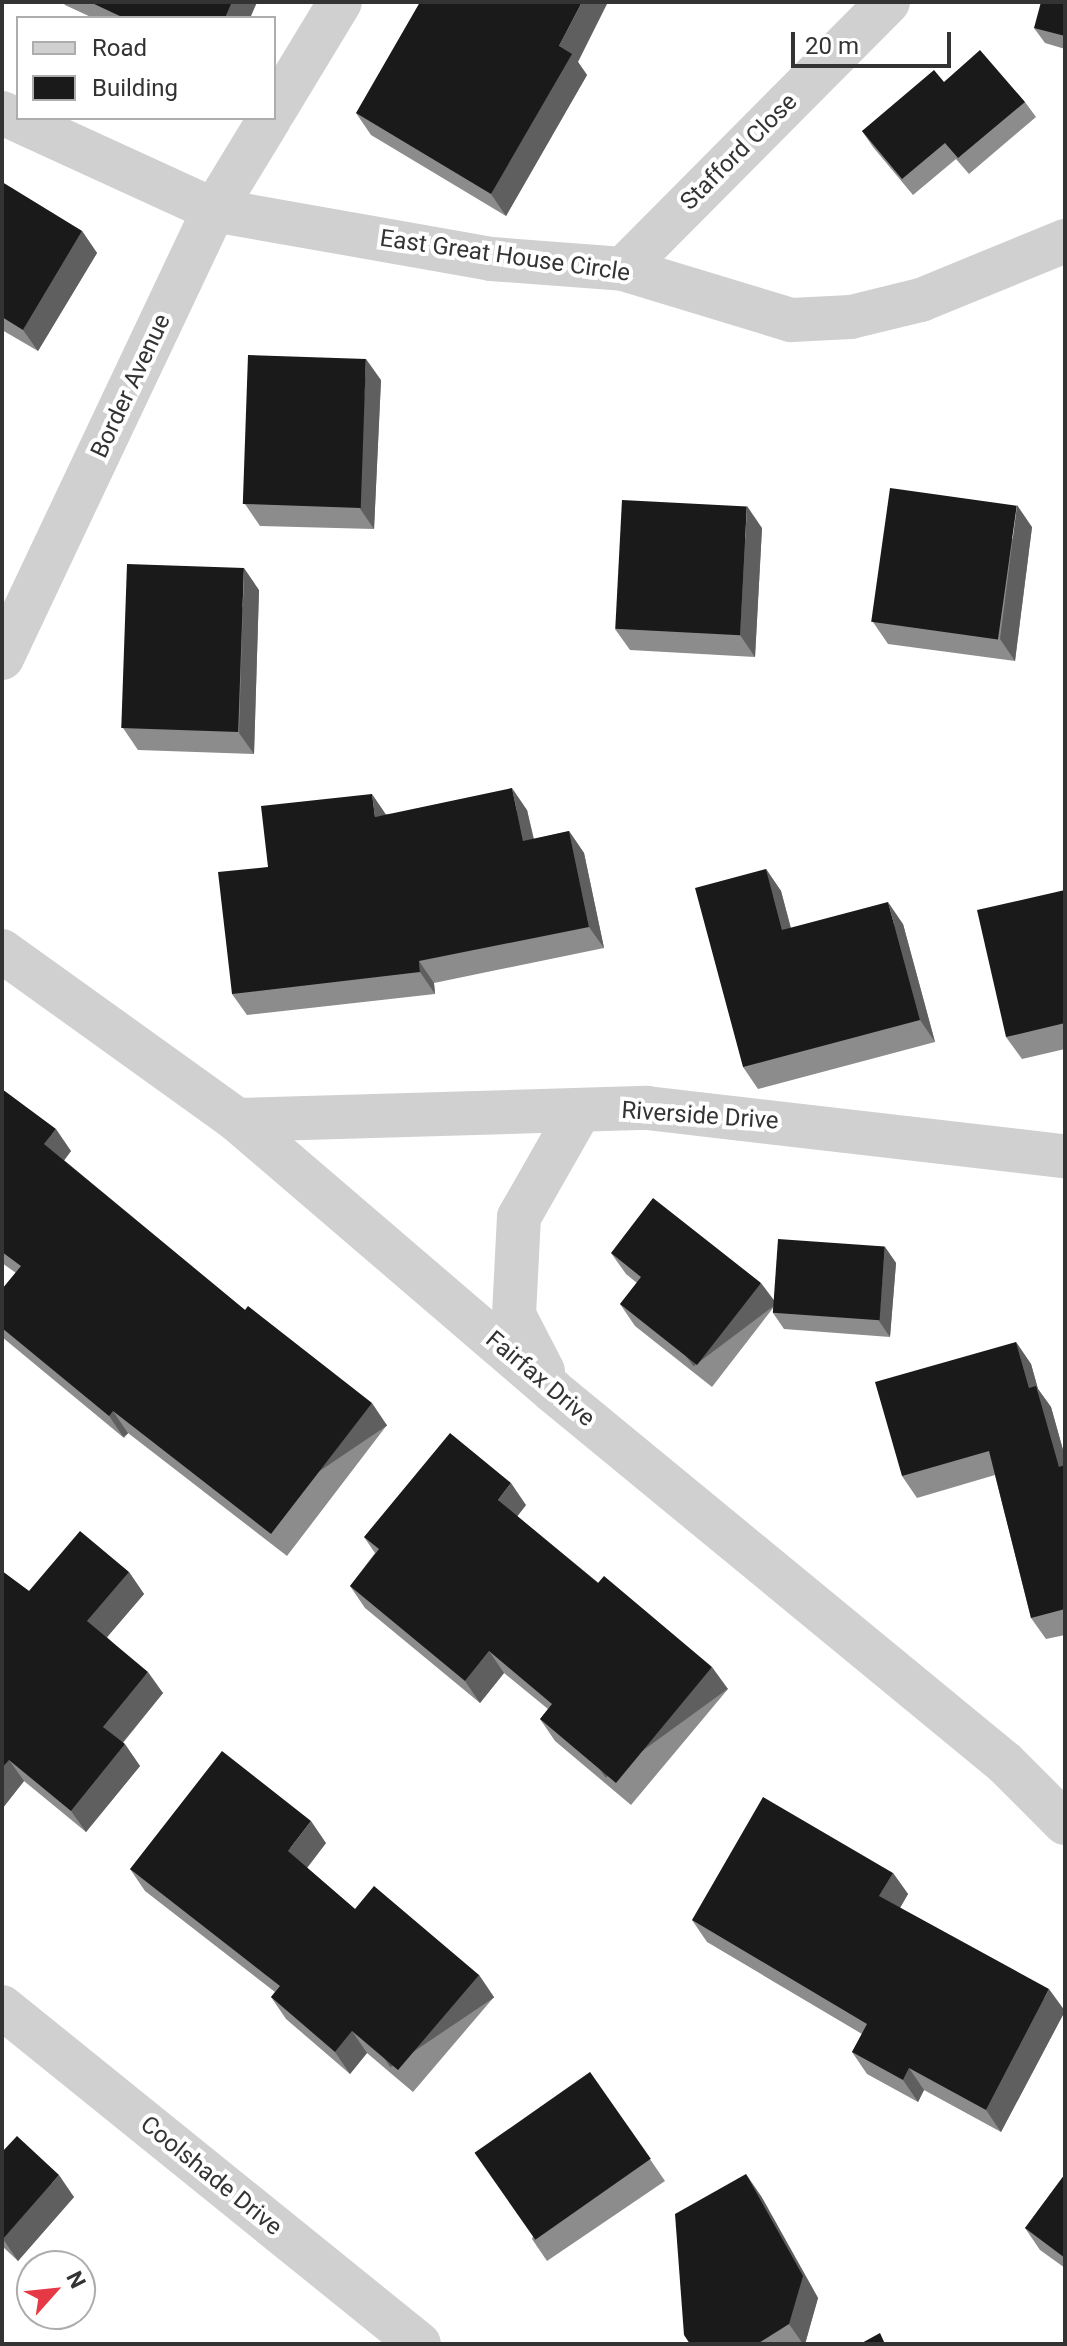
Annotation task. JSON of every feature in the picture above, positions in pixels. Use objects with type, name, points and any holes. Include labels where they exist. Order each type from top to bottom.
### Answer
[{"type":"street","points":[[276,108],[340,2]]},
{"type":"street","name":"Stafford Close","points":[[623,269],[888,2]]},
{"type":"street","name":"East Great House Circle","points":[[17,120],[214,210],[491,259],[623,269],[791,320],[851,317],[921,300],[1065,241]]},
{"type":"street","name":"Border Avenue","points":[[2,658],[214,210],[269,120]]},
{"type":"street","name":"Fairfax Drive","points":[[2,951],[237,1120],[553,1391],[1005,1763],[1065,1823]]},
{"type":"street","name":"Riverside Drive","points":[[237,1120],[647,1108],[1065,1156]]},
{"type":"street","points":[[553,1391],[514,1315],[519,1217],[580,1110]]},
{"type":"street","name":"Coolshade Drive","points":[[2,2007],[419,2344]]},
{"type":"building","points":[[90,2],[232,2],[226,16],[120,16]]},
{"type":"building","points":[[420,2],[582,2],[559,46],[572,54],[491,194],[356,113]]},
{"type":"building","points":[[1041,2],[1065,2],[1065,36],[1034,28]]},
{"type":"building","points":[[980,50],[1025,102],[958,158],[945,143],[902,179],[862,131],[934,70],[944,82]]},
{"type":"building","points":[[2,182],[82,231],[23,330],[2,317]]},
{"type":"building","points":[[248,355],[366,359],[361,508],[243,504]]},
{"type":"building","points":[[890,488],[1017,506],[998,640],[871,622]]},
{"type":"building","points":[[622,500],[747,507],[740,635],[615,629]]},
{"type":"building","points":[[127,564],[244,568],[238,732],[121,728]]},
{"type":"building","points":[[512,788],[523,841],[569,831],[589,927],[419,961],[420,972],[232,994],[218,872],[268,867],[261,806],[372,794],[375,817]]},
{"type":"building","points":[[766,869],[782,930],[888,902],[920,1020],[743,1067],[695,888]]},
{"type":"building","points":[[1065,890],[1065,1023],[1006,1037],[977,910]]},
{"type":"building","points":[[2,1089],[56,1129],[44,1144],[245,1310],[248,1306],[372,1403],[271,1534],[113,1411],[109,1416],[2,1328],[2,1289],[21,1266],[2,1252]]},
{"type":"building","points":[[653,1198],[761,1283],[697,1365],[620,1304],[641,1277],[611,1253]]},
{"type":"building","points":[[778,1239],[885,1246],[880,1320],[773,1313]]},
{"type":"building","points":[[1016,1342],[1029,1388],[1036,1386],[1059,1467],[1065,1465],[1065,1609],[1031,1618],[989,1451],[902,1476],[875,1382]]},
{"type":"building","points":[[450,1433],[511,1483],[498,1500],[598,1583],[604,1576],[712,1667],[616,1783],[540,1719],[552,1704],[489,1651],[465,1681],[350,1586],[379,1549],[364,1537]]},
{"type":"building","points":[[80,1531],[129,1572],[87,1621],[148,1672],[103,1727],[125,1744],[71,1811],[9,1760],[2,1768],[2,1571],[29,1591]]},
{"type":"building","points":[[222,1751],[311,1821],[288,1851],[355,1909],[374,1886],[479,1975],[398,2070],[352,2031],[335,2052],[271,1997],[280,1986],[130,1869]]},
{"type":"building","points":[[763,1797],[893,1873],[879,1896],[1049,1989],[986,2110],[909,2068],[903,2080],[852,2052],[867,2024],[692,1920]]},
{"type":"building","points":[[590,2072],[651,2159],[535,2240],[474,2153]]},
{"type":"building","points":[[17,2136],[59,2175],[3,2239],[2,2152]]},
{"type":"building","points":[[746,2174],[803,2276],[789,2324],[757,2344],[690,2344],[684,2335],[675,2214]]},
{"type":"building","points":[[1065,2174],[1065,2258],[1025,2228]]},
{"type":"building","points":[[880,2333],[885,2344],[860,2344]]}]
